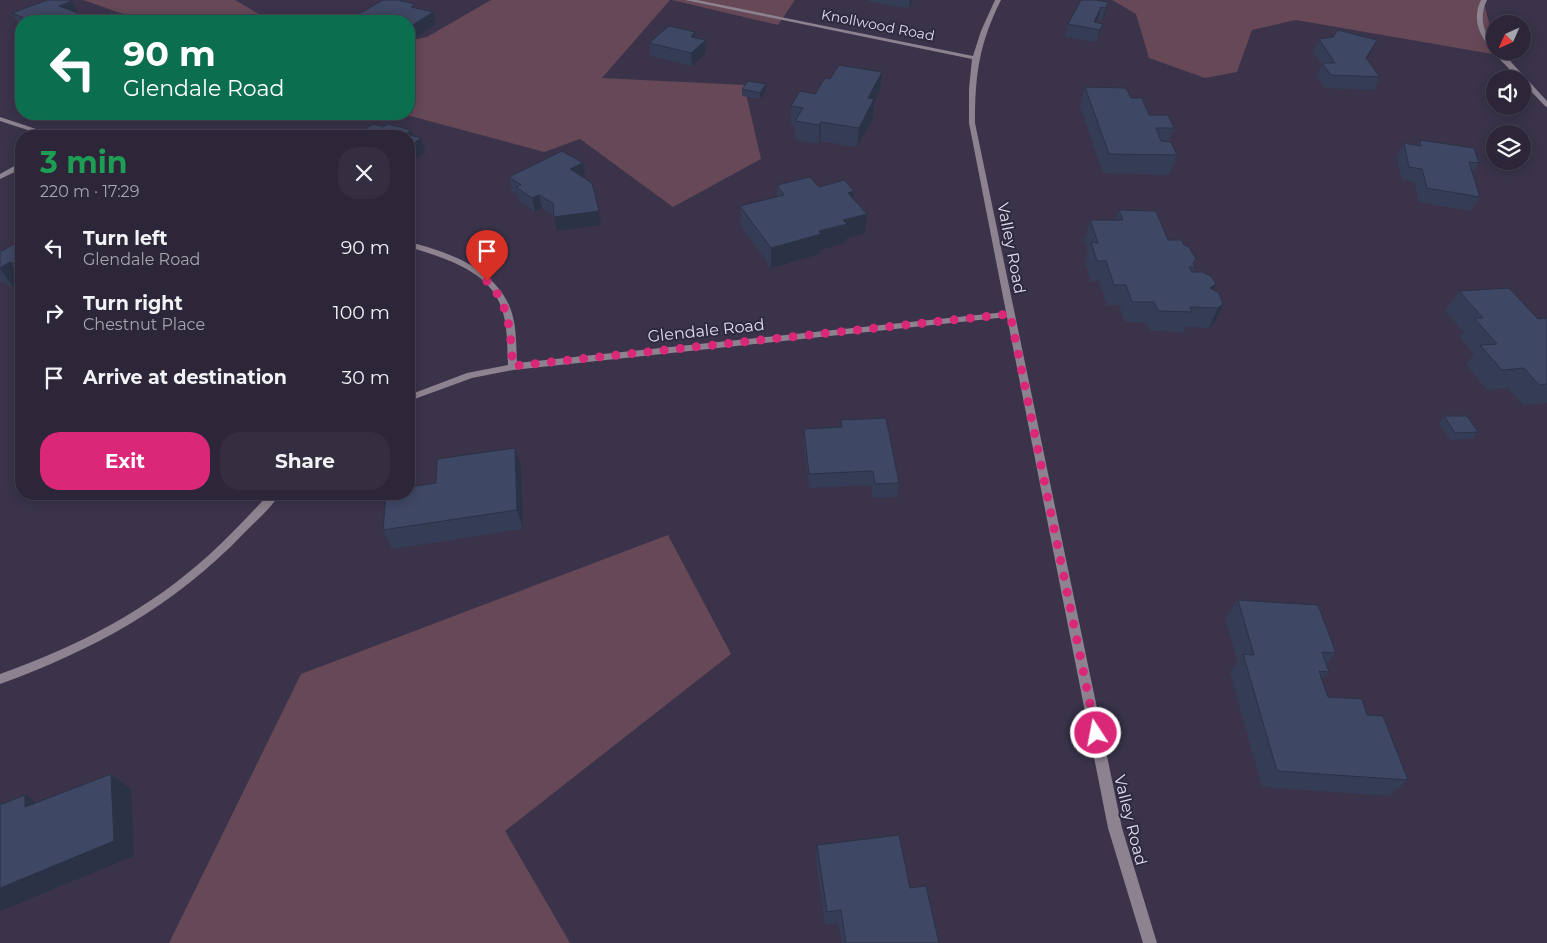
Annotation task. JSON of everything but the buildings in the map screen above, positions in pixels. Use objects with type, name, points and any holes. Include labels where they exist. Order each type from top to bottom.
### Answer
[{"type":"street","name":"Knollwood Road","points":[[688,0],[975,58]]},
{"type":"street","name":"Valley Road","points":[[998,0],[985,24],[975,58],[971,84],[972,123],[1115,828],[1150,943]]},
{"type":"street","points":[[1484,0],[1478,14],[1480,28],[1486,38]]},
{"type":"street","points":[[1505,60],[1547,104]]},
{"type":"street","points":[[0,119],[34,130]]},
{"type":"street","points":[[0,177],[15,169]]},
{"type":"street","points":[[415,246],[452,258],[478,272],[496,290],[509,320],[513,366]]},
{"type":"street","name":"Glendale Road","points":[[415,396],[470,375],[513,366],[1010,314]]},
{"type":"street","points":[[0,679],[30,669],[100,637],[162,599],[214,557],[269,500]]},
{"type":"shaded area","points":[[83,0],[235,0],[261,15],[127,15]]},
{"type":"shaded area","points":[[491,0],[670,0],[602,78],[744,85],[761,159],[673,207],[580,139],[544,152],[415,117],[415,40],[427,37]]},
{"type":"shaded area","points":[[672,0],[795,0],[778,25]]},
{"type":"shaded area","points":[[1112,0],[1483,0],[1487,15],[1486,53],[1296,20],[1252,30],[1237,72],[1205,78],[1149,58],[1136,14]]},
{"type":"shaded area","points":[[668,535],[731,654],[505,831],[570,943],[169,943],[301,674]]},
{"type":"route","points":[[487,281],[496,290],[509,320],[513,366],[1010,314],[1096,733]]}]
